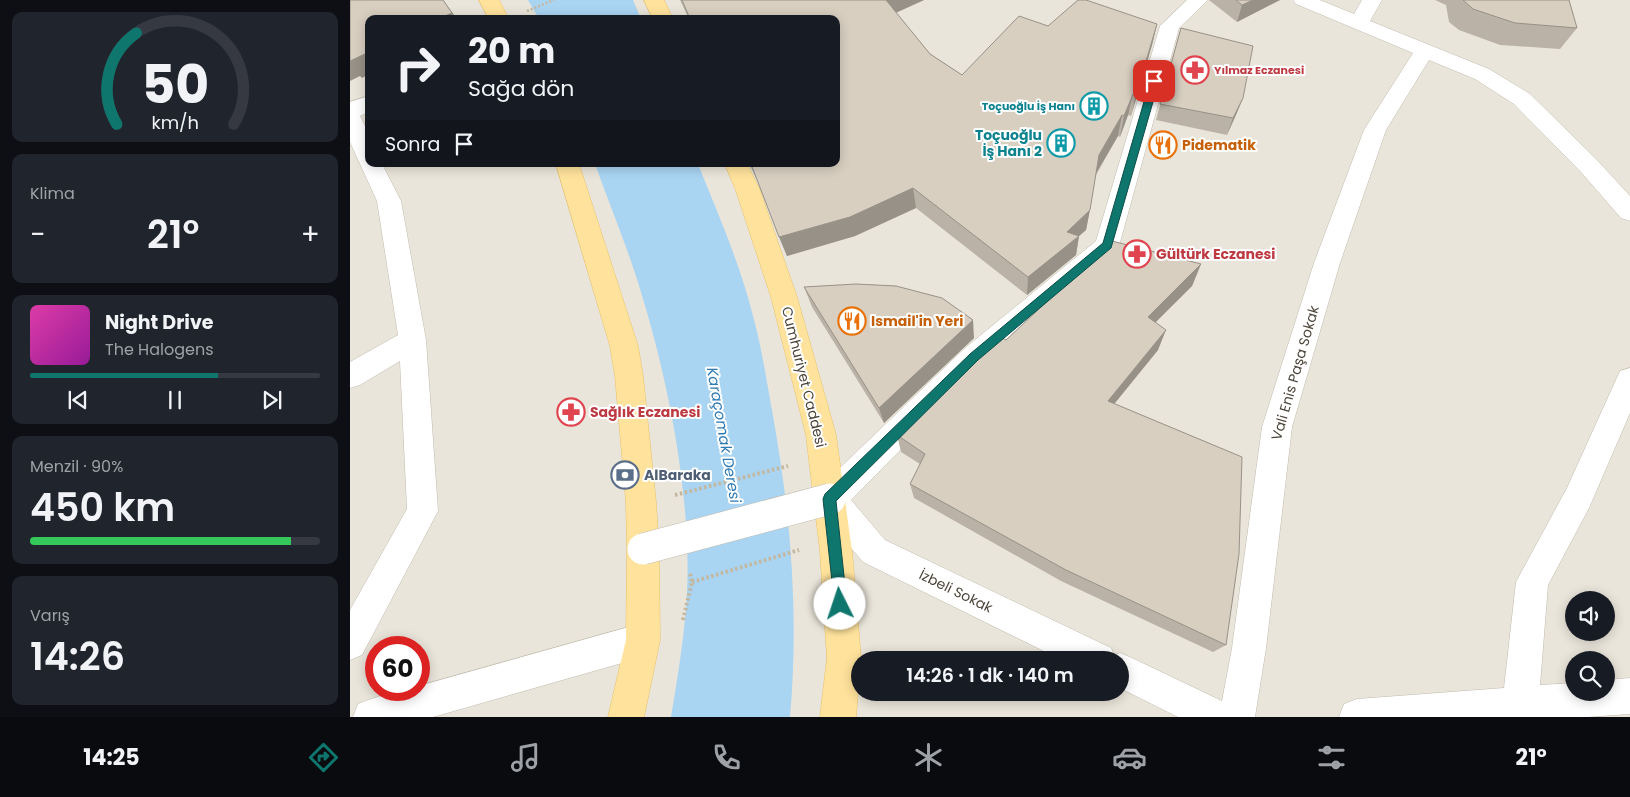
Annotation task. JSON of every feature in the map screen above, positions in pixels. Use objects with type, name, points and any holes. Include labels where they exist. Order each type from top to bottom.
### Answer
[{"type":"main road","points":[[489,0],[497,15]]},
{"type":"main road","points":[[654,0],[661,15]]},
{"type":"main road","points":[[568,167],[624,346],[629,376],[643,549],[643,640],[626,717]]},
{"type":"main road","name":"Cumhuriyet Caddesi","points":[[737,167],[747,188],[784,297],[821,435],[836,551],[844,658],[838,717]]},
{"type":"street","points":[[643,549],[830,499],[974,357],[1108,246],[1170,26],[1198,0]]},
{"type":"street","points":[[1303,0],[1482,74],[1522,99],[1590,166],[1630,212]]},
{"type":"street","points":[[1359,22],[1372,0]]},
{"type":"street","name":"Vali Enis Paşa Sokak","points":[[1237,717],[1249,648],[1277,426],[1327,263],[1375,130],[1424,51]]},
{"type":"street","points":[[350,111],[365,105]]},
{"type":"street","points":[[350,118],[365,150]]},
{"type":"street","points":[[350,643],[423,511],[412,340],[389,201],[372,167]]},
{"type":"street","points":[[350,376],[412,340]]},
{"type":"street","points":[[1520,711],[1532,582],[1578,498],[1630,380]]},
{"type":"street","name":"İzbeli Sokak","points":[[830,499],[874,551],[1080,651]]},
{"type":"street","points":[[371,717],[643,640]]},
{"type":"street","points":[[1129,674],[1216,717]]},
{"type":"street","points":[[1357,717],[1520,711],[1630,696]]},
{"type":"path","points":[[527,11],[554,0]]},
{"type":"path","points":[[675,496],[798,464]]},
{"type":"path","points":[[692,582],[802,549]]},
{"type":"shaded area","points":[[350,0],[1630,0],[1630,717],[350,717]]},
{"type":"water","points":[[528,0],[633,0],[639,15],[537,15]]},
{"type":"water","name":"Karaçomak Deresi","points":[[596,167],[699,167],[721,220],[748,297],[759,341],[773,416],[785,491],[792,566],[794,641],[790,717],[671,717],[686,609],[688,572],[687,533],[678,452],[663,373],[638,282]]},
{"type":"building","points":[[350,0],[443,0],[452,13],[447,15],[365,15],[365,54],[350,61]]},
{"type":"building","points":[[682,0],[886,0],[930,54],[962,75],[1019,16],[1048,26],[1078,0],[1086,0],[1157,24],[1136,95],[1133,94],[1124,116],[1122,115],[1099,155],[1090,210],[1067,232],[1079,236],[1028,277],[913,188],[850,217],[779,237],[752,167],[840,167],[840,15],[688,15]]},
{"type":"building","points":[[1236,0],[1253,0],[1242,5]]},
{"type":"building","points":[[1463,0],[1569,0],[1577,28],[1515,23],[1473,9]]},
{"type":"building","points":[[1181,28],[1253,46],[1243,98],[1233,118],[1160,104]]},
{"type":"building","points":[[1112,241],[1201,264],[1148,317],[1166,330],[1108,401],[1242,457],[1239,554],[1226,645],[1066,570],[910,484],[925,454],[897,435],[985,347],[999,336],[1006,340],[1055,294],[1052,291]]},
{"type":"building","points":[[856,284],[896,286],[942,298],[973,320],[879,408],[804,287]]},
{"type":"place","name":"Yılmaz Eczanesi","points":[[1195,70]]},
{"type":"place","name":"Toçuoğlu İş Hanı","points":[[1094,106]]},
{"type":"place","name":"Toçuoğlu İş Hanı 2","points":[[1061,143]]},
{"type":"place","name":"Pidematik","points":[[1163,145]]},
{"type":"place","name":"Gültürk Eczanesi","points":[[1137,254]]},
{"type":"place","name":"Ismail'in Yeri","points":[[852,321]]},
{"type":"place","name":"Sağlık Eczanesi","points":[[571,412]]},
{"type":"place","name":"AlBaraka","points":[[625,475]]},
{"type":"route","points":[[840,604],[830,499],[974,357],[1108,246],[1154,81]]}]
